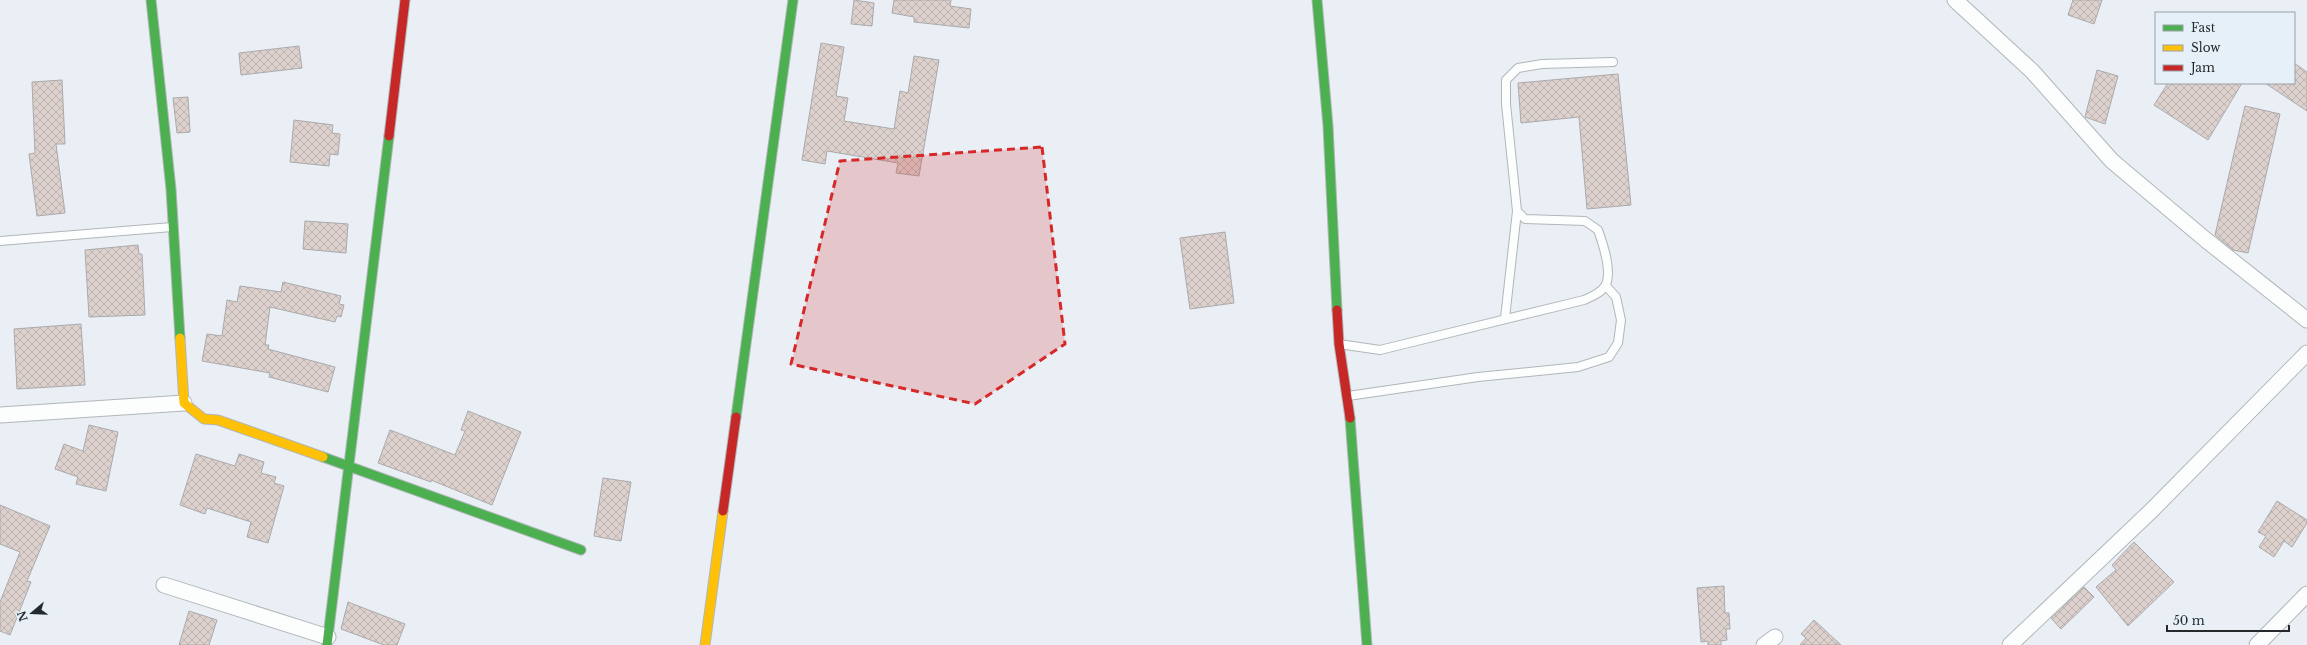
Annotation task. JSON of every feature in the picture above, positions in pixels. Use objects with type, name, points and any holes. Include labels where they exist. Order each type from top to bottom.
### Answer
[{"type":"street","points":[[151,0],[171,189],[172,227],[184,404]]},
{"type":"street","points":[[164,586],[327,641],[405,0]]},
{"type":"street","points":[[705,645],[793,0]]},
{"type":"street","points":[[1317,0],[1328,126],[1339,344],[1348,396],[1367,645]]},
{"type":"street","points":[[1954,0],[2032,71],[2112,161],[2218,250],[2307,320]]},
{"type":"street","points":[[2010,645],[2152,510],[2307,353]]},
{"type":"street","points":[[0,415],[184,404],[204,419],[218,420],[581,550]]},
{"type":"street","points":[[2257,645],[2307,594]]},
{"type":"lane","points":[[1505,318],[1517,211],[1506,104],[1506,80],[1518,68],[1542,64],[1613,62]]},
{"type":"lane","points":[[1339,344],[1380,350],[1505,318],[1584,300],[1597,294],[1606,286],[1608,269],[1598,230],[1585,221],[1525,219],[1517,211]]},
{"type":"lane","points":[[0,241],[172,227]]},
{"type":"lane","points":[[1348,396],[1478,377],[1578,367],[1608,357],[1618,343],[1621,320],[1616,297],[1606,286]]},
{"type":"highlighted area","points":[[1042,147],[1065,344],[975,404],[791,364],[840,161]]},
{"type":"building","points":[[854,0],[874,3],[872,26],[851,24]]},
{"type":"building","points":[[894,0],[951,0],[950,6],[971,9],[969,28],[914,22],[914,17],[892,13]]},
{"type":"building","points":[[2073,0],[2102,0],[2094,24],[2068,15]]},
{"type":"building","points":[[821,43],[844,47],[836,96],[848,98],[844,121],[894,129],[900,91],[908,93],[914,56],[939,60],[919,176],[896,173],[898,163],[827,151],[825,164],[802,160]]},
{"type":"building","points":[[299,46],[302,68],[241,75],[239,53]]},
{"type":"building","points":[[2295,64],[2307,72],[2307,111],[2266,84],[2295,84]]},
{"type":"building","points":[[2097,70],[2118,76],[2105,124],[2085,117]]},
{"type":"building","points":[[1618,74],[1631,205],[1587,209],[1579,117],[1521,123],[1518,83]]},
{"type":"building","points":[[62,80],[65,144],[56,144],[65,213],[37,216],[29,154],[35,153],[32,82]]},
{"type":"building","points":[[2167,84],[2241,84],[2208,140],[2154,105]]},
{"type":"building","points":[[188,97],[190,132],[177,133],[173,98]]},
{"type":"building","points":[[2245,106],[2280,114],[2248,253],[2233,250],[2215,235]]},
{"type":"building","points":[[294,120],[333,125],[332,133],[340,134],[338,155],[330,154],[329,166],[290,162]]},
{"type":"building","points":[[305,221],[348,224],[346,253],[303,249]]},
{"type":"building","points":[[1225,232],[1234,303],[1190,309],[1180,238]]},
{"type":"building","points":[[138,245],[139,254],[142,254],[145,315],[89,317],[85,250]]},
{"type":"building","points":[[283,282],[341,296],[339,304],[344,305],[341,317],[337,316],[335,322],[270,307],[265,345],[269,345],[268,349],[335,367],[328,392],[269,377],[270,373],[202,361],[207,334],[222,336],[227,300],[237,302],[240,286],[281,292]]},
{"type":"building","points":[[81,324],[85,385],[17,389],[14,329]]},
{"type":"building","points":[[468,411],[521,432],[492,505],[431,480],[431,482],[378,463],[390,430],[455,455],[465,431],[461,430]]},
{"type":"building","points":[[89,425],[118,432],[106,491],[76,484],[78,477],[55,469],[64,444],[83,451]]},
{"type":"building","points":[[196,454],[235,466],[239,454],[264,462],[261,473],[276,477],[274,483],[284,486],[268,543],[247,537],[251,522],[207,508],[205,514],[180,505]]},
{"type":"building","points":[[603,478],[631,482],[621,541],[594,536]]},
{"type":"building","points":[[2277,501],[2307,520],[2307,523],[2292,547],[2284,541],[2274,557],[2259,547],[2266,536],[2258,532]]},
{"type":"building","points":[[0,505],[50,526],[27,581],[31,582],[10,635],[0,631],[0,602],[20,552],[0,544]]},
{"type":"building","points":[[2134,542],[2174,582],[2128,626],[2096,587],[2116,570],[2112,565]]},
{"type":"building","points":[[1724,586],[1725,613],[1729,613],[1730,629],[1726,629],[1727,640],[1721,641],[1721,645],[1708,645],[1708,641],[1701,642],[1697,588]]},
{"type":"building","points":[[2084,587],[2094,597],[2061,629],[2051,618]]},
{"type":"building","points":[[348,602],[405,624],[397,645],[384,645],[341,629]]},
{"type":"building","points":[[189,611],[217,620],[209,645],[179,645]]},
{"type":"building","points":[[1814,620],[1841,645],[1800,645],[1806,638],[1801,634]]},
{"type":"traffic: fast","points":[[151,0],[171,189],[180,338]]},
{"type":"traffic: fast","points":[[736,417],[793,0]]},
{"type":"traffic: fast","points":[[1317,0],[1328,126],[1337,310]]},
{"type":"traffic: fast","points":[[327,645],[389,136]]},
{"type":"traffic: fast","points":[[1350,418],[1367,645]]},
{"type":"traffic: fast","points":[[323,457],[581,550]]},
{"type":"traffic: slow","points":[[180,338],[184,403],[204,419],[218,420],[323,457]]},
{"type":"traffic: slow","points":[[705,645],[723,511]]},
{"type":"traffic: jam","points":[[389,136],[405,0]]},
{"type":"traffic: jam","points":[[1337,310],[1339,344],[1350,418]]},
{"type":"traffic: jam","points":[[723,511],[736,417]]}]
